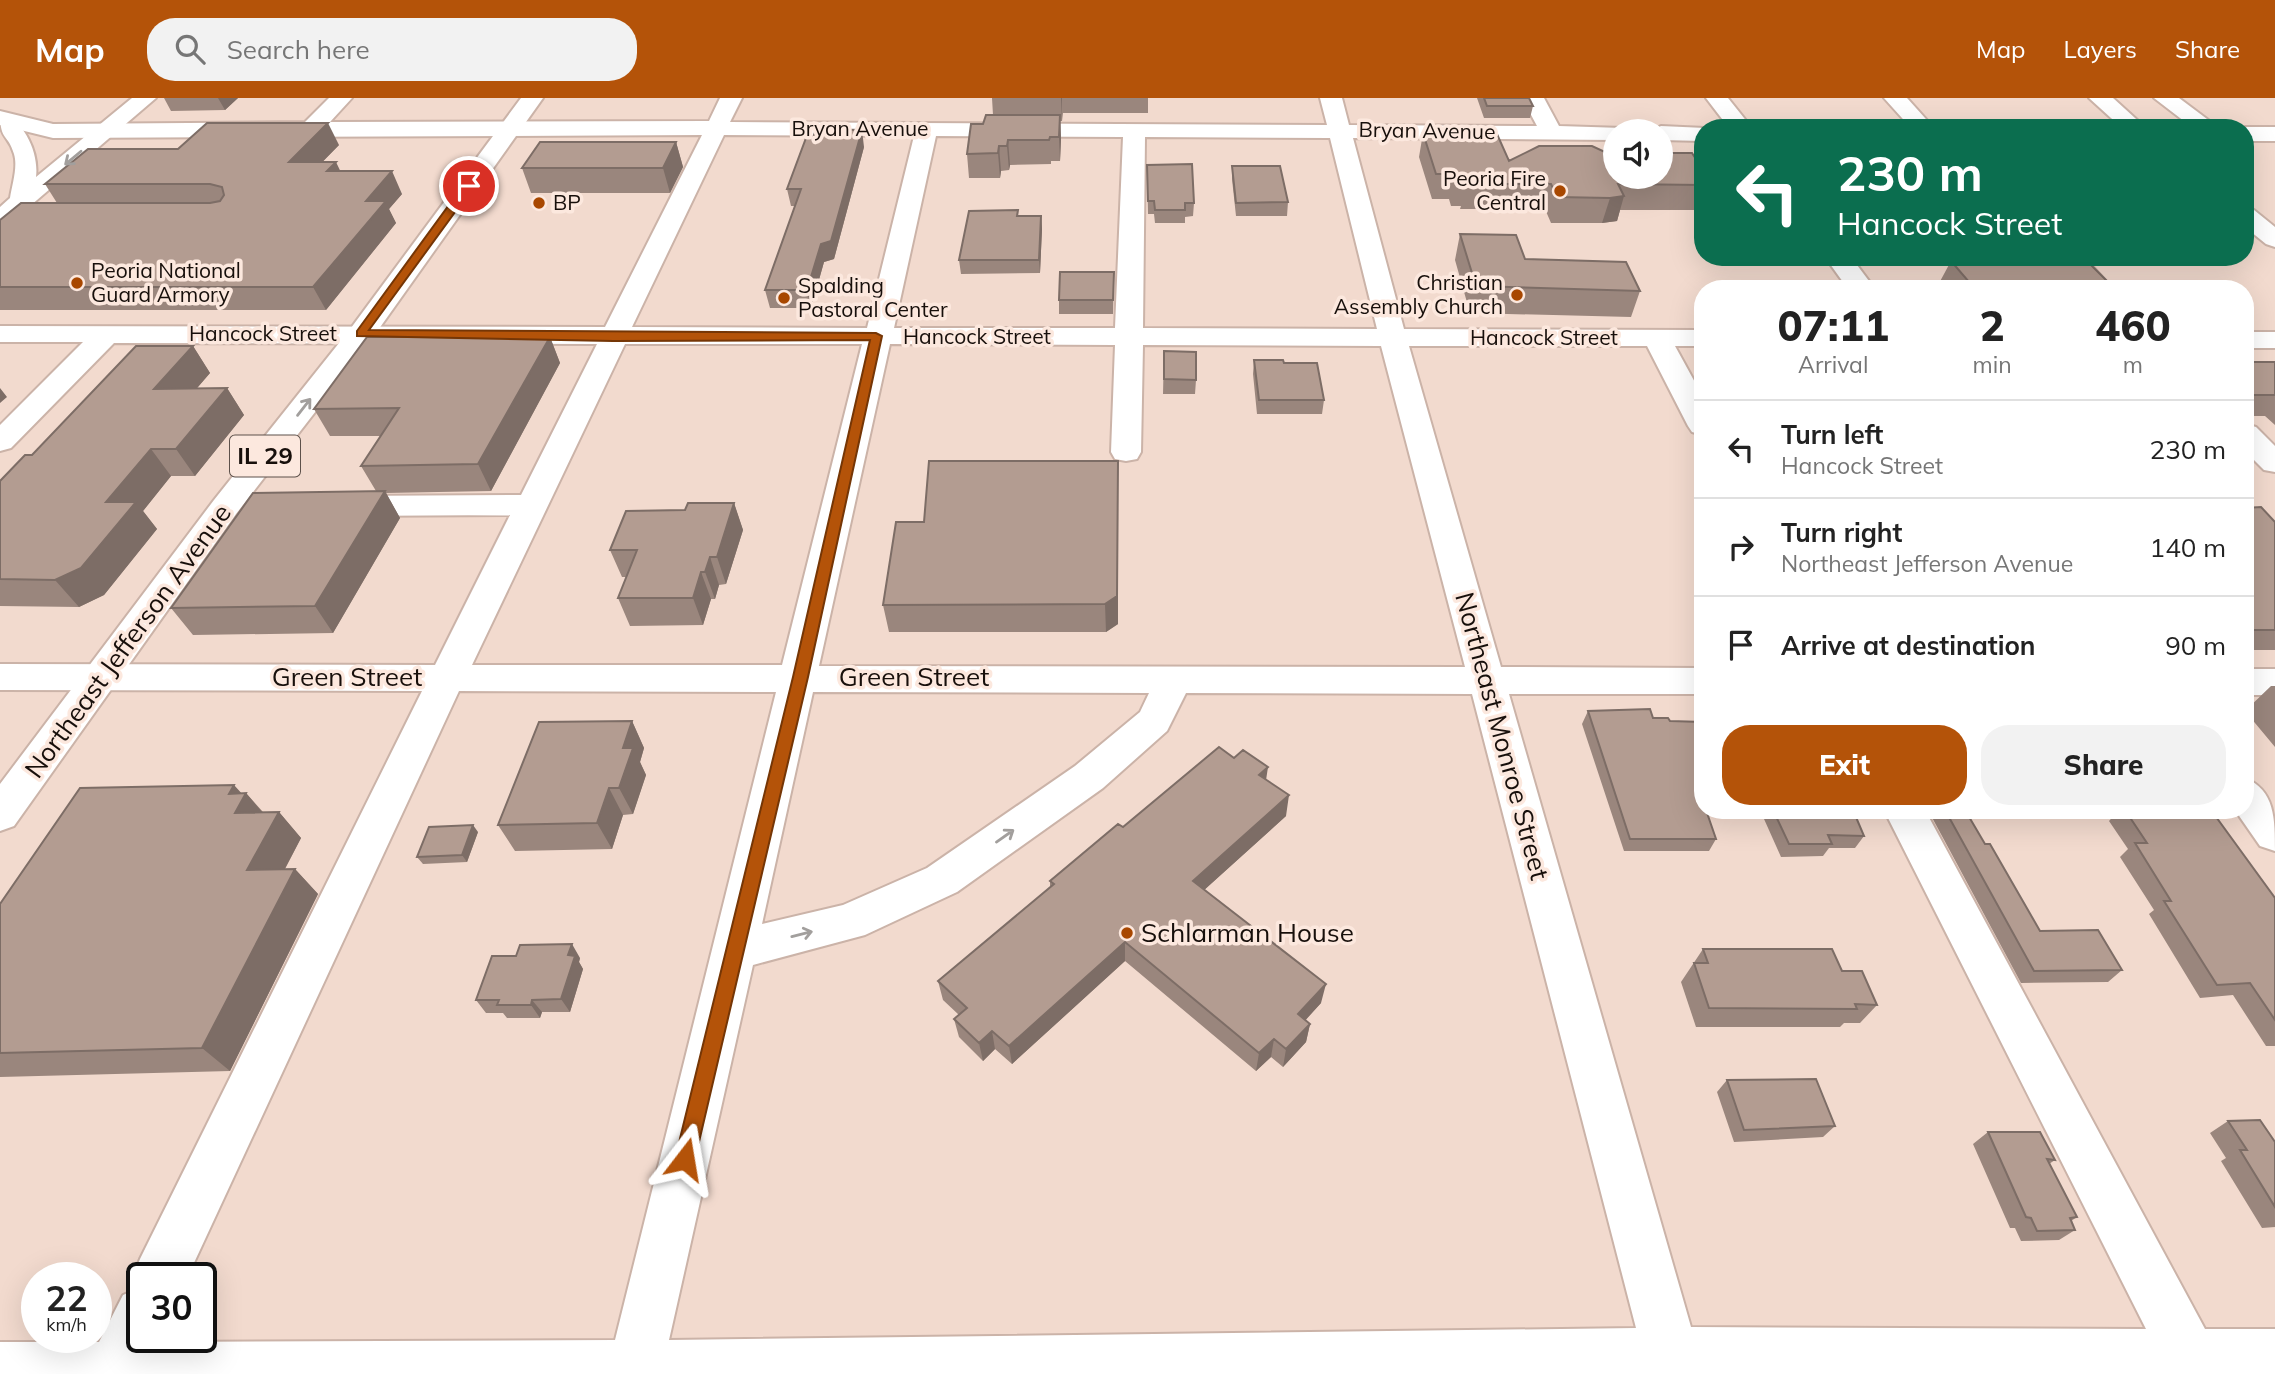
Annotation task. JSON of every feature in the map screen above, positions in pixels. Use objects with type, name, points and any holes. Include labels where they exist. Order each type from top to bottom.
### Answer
[{"type":"street","points":[[7,98],[39,118],[105,131]]},
{"type":"street","points":[[2,218],[29,208],[105,131],[145,98]]},
{"type":"street","points":[[302,130],[325,98]]},
{"type":"street","points":[[302,130],[341,98]]},
{"type":"street","name":"Northeast Jefferson Avenue","points":[[0,815],[225,507],[361,334],[532,98]]},
{"type":"street","points":[[167,1262],[447,678],[731,98]]},
{"type":"street","points":[[1533,98],[1551,132]]},
{"type":"street","points":[[1717,98],[1734,119]]},
{"type":"street","points":[[1895,98],[1915,119]]},
{"type":"street","points":[[2100,98],[2124,119]]},
{"type":"street","points":[[2165,98],[2195,119]]},
{"type":"street","name":"Bryan Avenue","points":[[105,131],[511,127],[1134,130],[1334,114],[1551,132],[1603,133]]},
{"type":"street","name":"Northeast Monroe Street","points":[[1334,114],[1673,1364]]},
{"type":"street","points":[[0,119],[38,129],[105,131]]},
{"type":"street","points":[[0,119],[26,149],[29,208]]},
{"type":"street","points":[[634,1371],[800,677],[876,336],[927,130]]},
{"type":"street","points":[[1126,452],[1134,130]]},
{"type":"street","points":[[1673,133],[1694,134]]},
{"type":"street","points":[[2254,134],[2275,134]]},
{"type":"street","points":[[2254,228],[2268,247]]},
{"type":"street","points":[[2078,266],[2091,280]]},
{"type":"street","name":"Hancock Street","points":[[0,334],[1694,338]]},
{"type":"street","points":[[0,442],[107,334]]},
{"type":"street","points":[[1657,338],[1694,409]]},
{"type":"street","points":[[2254,340],[2275,340]]},
{"type":"street","points":[[2254,442],[2275,463]]},
{"type":"street","points":[[317,507],[531,505]]},
{"type":"street","points":[[225,507],[264,507]]},
{"type":"street","name":"Green Street","points":[[0,677],[1694,681]]},
{"type":"street","points":[[735,950],[850,922],[942,880],[1089,778],[1154,721],[1175,678]]},
{"type":"street","points":[[2254,682],[2275,682]]},
{"type":"street","points":[[2254,806],[2275,834]]},
{"type":"street","points":[[1909,819],[2195,1365]]},
{"type":"street","points":[[114,1372],[126,1347]]},
{"type":"street","points":[[0,1370],[634,1371],[1673,1364],[2195,1365],[2275,1357]]},
{"type":"building","points":[[1484,98],[1529,98],[1533,106],[1487,106]]},
{"type":"building","points":[[986,115],[1060,115],[1059,137],[1050,137],[1049,140],[1008,140],[1007,146],[999,146],[998,153],[967,154],[971,124],[983,124]]},
{"type":"building","points":[[207,123],[328,123],[289,162],[336,162],[327,171],[392,171],[366,201],[386,201],[313,287],[0,287],[0,220],[21,203],[220,201],[224,195],[222,187],[210,184],[45,184],[88,149],[178,149]]},
{"type":"building","points":[[816,129],[862,130],[831,241],[821,244],[807,290],[765,290],[801,189],[787,189],[806,138],[813,138]]},
{"type":"building","points":[[1423,133],[1497,134],[1509,161],[1539,146],[1592,146],[1603,151],[1603,189],[1620,189],[1624,196],[1557,197],[1551,184],[1465,184],[1470,181],[1456,181],[1454,174],[1436,174]]},
{"type":"building","points":[[540,142],[676,142],[663,168],[522,168]]},
{"type":"building","points":[[1673,153],[1692,153],[1694,185],[1673,185]]},
{"type":"building","points":[[1192,164],[1194,203],[1185,203],[1185,210],[1155,210],[1154,201],[1148,201],[1147,165]]},
{"type":"building","points":[[1232,166],[1280,166],[1288,202],[1236,203]]},
{"type":"building","points":[[1018,210],[1017,216],[1041,216],[1039,260],[959,260],[969,211]]},
{"type":"building","points":[[1460,234],[1516,235],[1525,259],[1626,262],[1640,291],[1476,286]]},
{"type":"building","points":[[1955,266],[2092,266],[2106,280],[1967,280]]},
{"type":"building","points":[[1060,272],[1114,272],[1113,300],[1059,300]]},
{"type":"building","points":[[367,337],[550,337],[478,464],[361,466],[399,408],[314,409]]},
{"type":"building","points":[[136,346],[193,346],[154,389],[227,388],[176,449],[151,449],[106,502],[136,502],[81,568],[55,580],[0,579],[0,481],[25,455],[32,455]]},
{"type":"building","points":[[1164,351],[1196,352],[1196,380],[1164,379]]},
{"type":"building","points":[[1254,360],[1317,363],[1324,400],[1259,400]]},
{"type":"building","points":[[2254,362],[2275,362],[2275,395],[2254,395]]},
{"type":"building","points":[[929,461],[1118,461],[1117,596],[1105,604],[883,605],[896,522],[924,522]]},
{"type":"building","points":[[385,491],[315,606],[171,608],[253,493]]},
{"type":"building","points":[[688,503],[734,503],[717,557],[710,557],[705,572],[701,572],[693,598],[618,598],[637,550],[610,550],[626,511],[685,510]]},
{"type":"building","points":[[2254,507],[2261,507],[2275,522],[2275,630],[2254,630]]},
{"type":"building","points":[[1650,709],[1653,718],[1694,722],[1694,819],[1709,819],[1716,839],[1630,839],[1588,711]]},
{"type":"building","points":[[632,721],[623,748],[633,748],[619,788],[609,788],[597,823],[498,825],[539,722]]},
{"type":"building","name":"Schlarman House","points":[[1219,747],[1234,758],[1243,750],[1268,767],[1259,775],[1289,795],[1193,881],[1326,984],[1298,1014],[1310,1024],[1286,1049],[1274,1039],[1259,1053],[1125,942],[1009,1046],[992,1031],[979,1043],[954,1019],[967,1008],[938,981],[1054,884],[1050,881],[1118,824],[1123,827]]},
{"type":"building","points":[[234,785],[229,794],[246,793],[235,813],[279,812],[247,870],[295,869],[202,1048],[0,1053],[0,904],[80,788]]},
{"type":"building","points":[[1777,819],[1857,819],[1864,836],[1828,835],[1832,844],[1789,844]]},
{"type":"building","points":[[1950,819],[1970,819],[1985,844],[1990,844],[2040,931],[2098,930],[2122,970],[2034,971]]},
{"type":"building","points":[[2131,819],[2218,819],[2275,898],[2275,1020],[2250,983],[2217,985],[2164,901],[2171,901],[2135,843],[2147,843]]},
{"type":"building","points":[[473,825],[462,855],[417,857],[429,827]]},
{"type":"building","points":[[572,944],[568,955],[575,956],[561,999],[532,1000],[531,1005],[497,1005],[499,1000],[476,1000],[492,956],[516,956],[520,945]]},
{"type":"building","points":[[1703,949],[1832,949],[1842,971],[1862,971],[1877,1005],[1855,1004],[1857,1009],[1709,1008],[1694,963],[1708,963]]},
{"type":"building","points":[[1816,1079],[1835,1126],[1744,1130],[1727,1080]]},
{"type":"building","points":[[2260,1120],[2275,1142],[2275,1207],[2240,1150],[2247,1150],[2228,1121]]},
{"type":"building","points":[[1988,1132],[2040,1132],[2055,1160],[2047,1159],[2077,1217],[2070,1218],[2075,1230],[2037,1231],[2031,1218],[2026,1217]]},
{"type":"place","name":"Peoria Fire Central","points":[[1560,191]]},
{"type":"place","name":"BP","points":[[539,203]]},
{"type":"place","name":"Peoria National Guard Armory","points":[[77,283]]},
{"type":"place","name":"Christian Assembly Church","points":[[1517,295]]},
{"type":"place","name":"Spalding Pastoral Center","points":[[784,298]]},
{"type":"place","name":"Schlarman House","points":[[1127,933]]},
{"type":"route","points":[[469,186],[361,334],[876,336],[800,677],[685,1159]]}]
